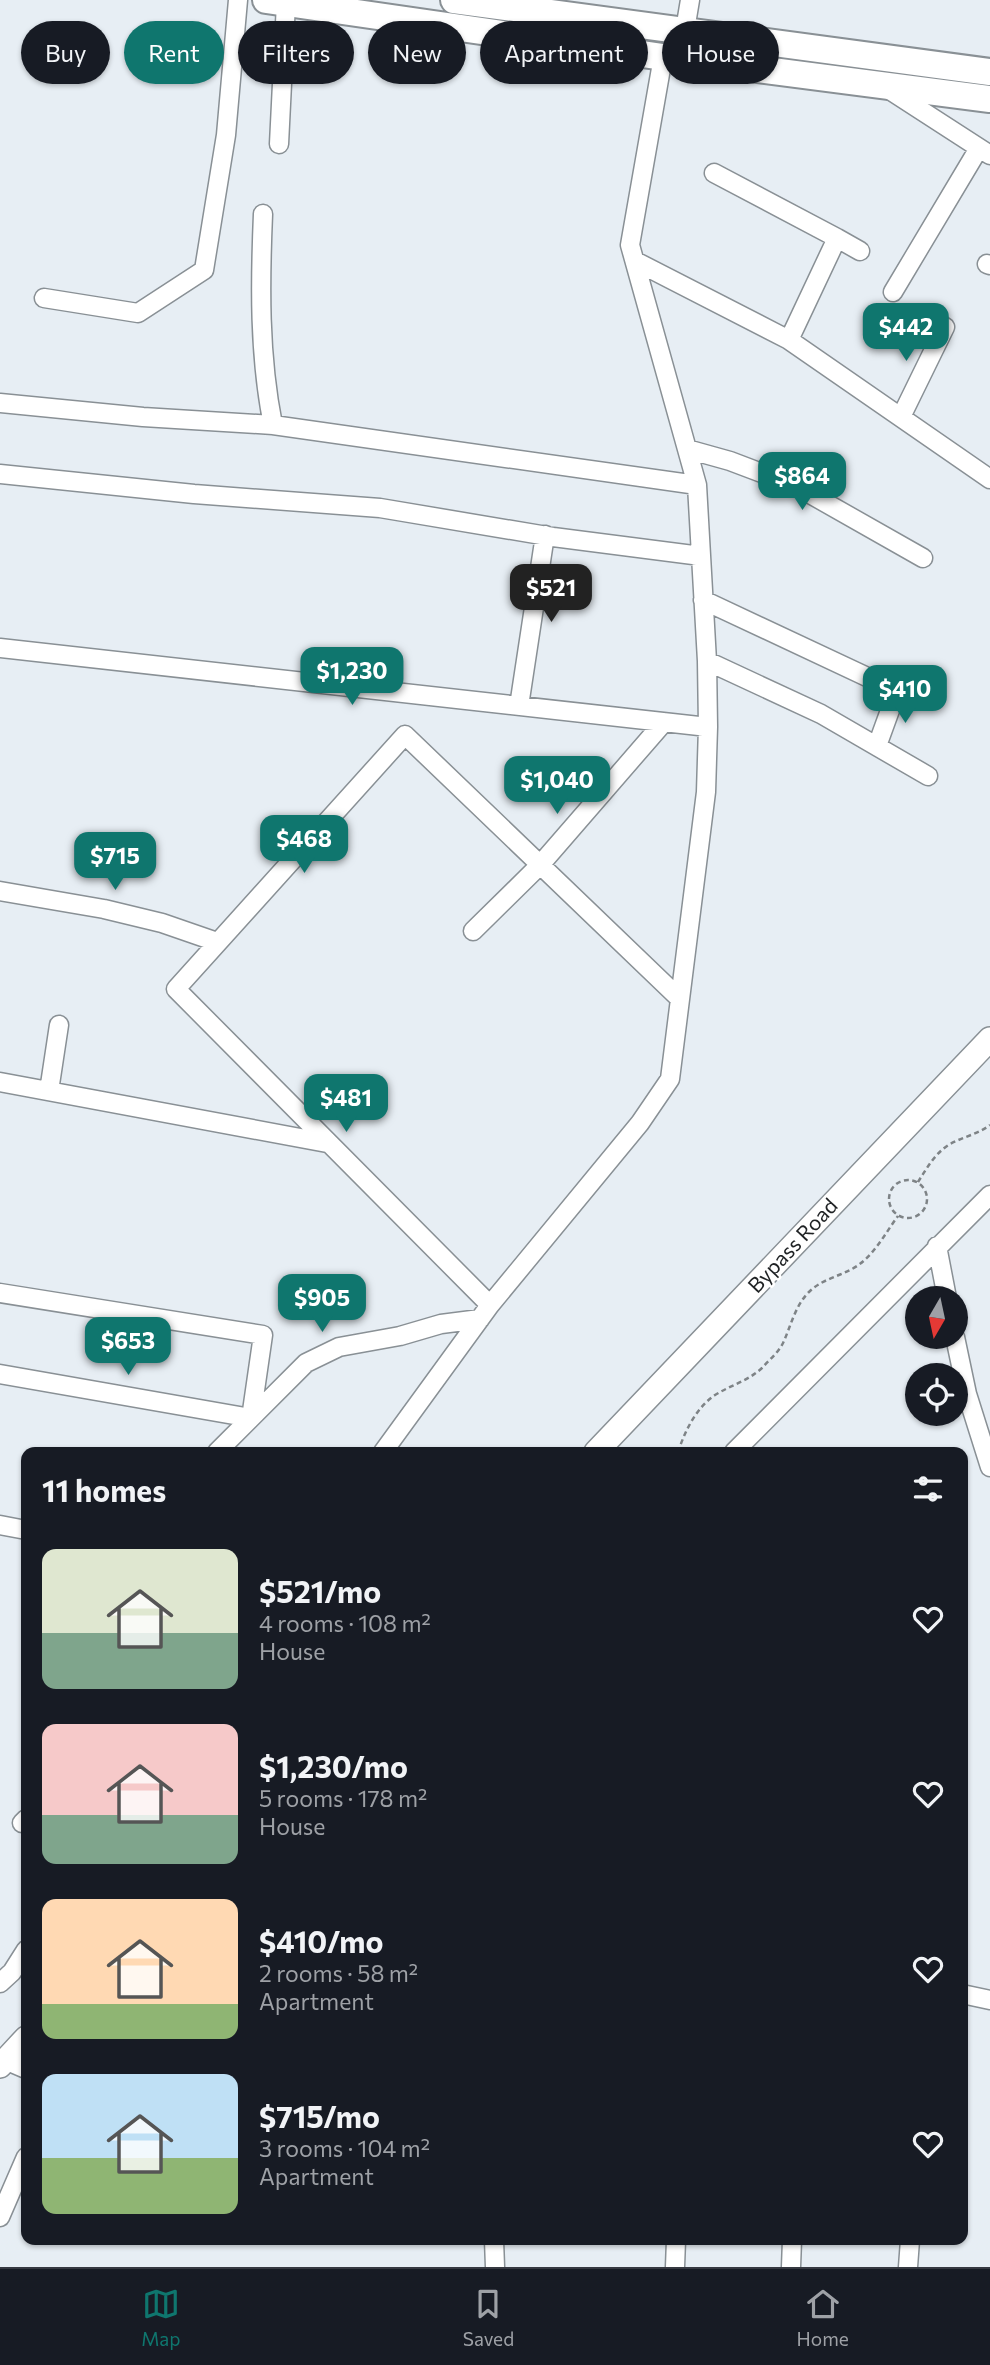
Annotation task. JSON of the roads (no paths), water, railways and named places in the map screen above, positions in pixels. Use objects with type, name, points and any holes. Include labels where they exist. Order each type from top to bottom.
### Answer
[{"type":"highway","points":[[454,0],[662,27]]},
{"type":"highway","points":[[276,1],[662,57]]},
{"type":"highway","points":[[779,43],[990,72]]},
{"type":"highway","points":[[779,72],[990,99]]},
{"type":"main road","name":"Bypass Road","points":[[601,1447],[990,1039]]},
{"type":"main road","points":[[10,2065],[21,2046]]},
{"type":"street","points":[[44,298],[138,313],[204,270],[226,135],[238,0]]},
{"type":"street","points":[[686,21],[690,0]]},
{"type":"street","points":[[276,1],[279,144]]},
{"type":"street","points":[[387,1447],[485,1312],[640,1123],[670,1079],[706,792],[708,727],[697,485],[631,244],[662,63]]},
{"type":"street","points":[[879,84],[984,152],[892,292]]},
{"type":"street","points":[[714,173],[860,251]]},
{"type":"street","points":[[263,214],[261,309],[265,386],[273,425]]},
{"type":"street","points":[[789,340],[837,238]]},
{"type":"street","points":[[635,261],[789,340],[990,479]]},
{"type":"street","points":[[901,417],[945,327]]},
{"type":"street","points":[[0,403],[143,417],[273,425],[697,485]]},
{"type":"street","points":[[687,449],[730,461],[796,486],[923,558]]},
{"type":"street","points":[[0,474],[194,494],[380,508],[545,535],[701,556]]},
{"type":"street","points":[[519,706],[545,535]]},
{"type":"street","points":[[704,600],[897,691],[877,746]]},
{"type":"street","points":[[0,648],[708,727]]},
{"type":"street","points":[[707,661],[821,714],[928,776]]},
{"type":"street","points":[[473,932],[540,865],[664,722]]},
{"type":"street","points":[[485,1312],[327,1143],[176,989],[405,735],[680,999]]},
{"type":"street","points":[[0,891],[104,909],[162,923],[217,942]]},
{"type":"street","points":[[50,1091],[59,1025]]},
{"type":"street","points":[[0,1082],[327,1143]]},
{"type":"street","points":[[739,1447],[990,1195]]},
{"type":"street","points":[[937,1246],[945,1286]]},
{"type":"street","points":[[0,1293],[263,1335],[251,1418]]},
{"type":"street","points":[[222,1447],[306,1363],[340,1347],[400,1336],[485,1312]]},
{"type":"street","points":[[958,1349],[967,1394],[990,1467]]},
{"type":"street","points":[[0,1374],[251,1418]]},
{"type":"street","points":[[0,1525],[21,1529]]},
{"type":"street","points":[[0,1983],[12,1972],[21,1958]]},
{"type":"street","points":[[968,1995],[990,2000]]},
{"type":"street","points":[[0,2217],[21,2177]]},
{"type":"street","points":[[494,2245],[495,2267]]},
{"type":"street","points":[[675,2267],[676,2245]]},
{"type":"street","points":[[791,2267],[792,2245]]},
{"type":"street","points":[[908,2267],[910,2245]]}]
